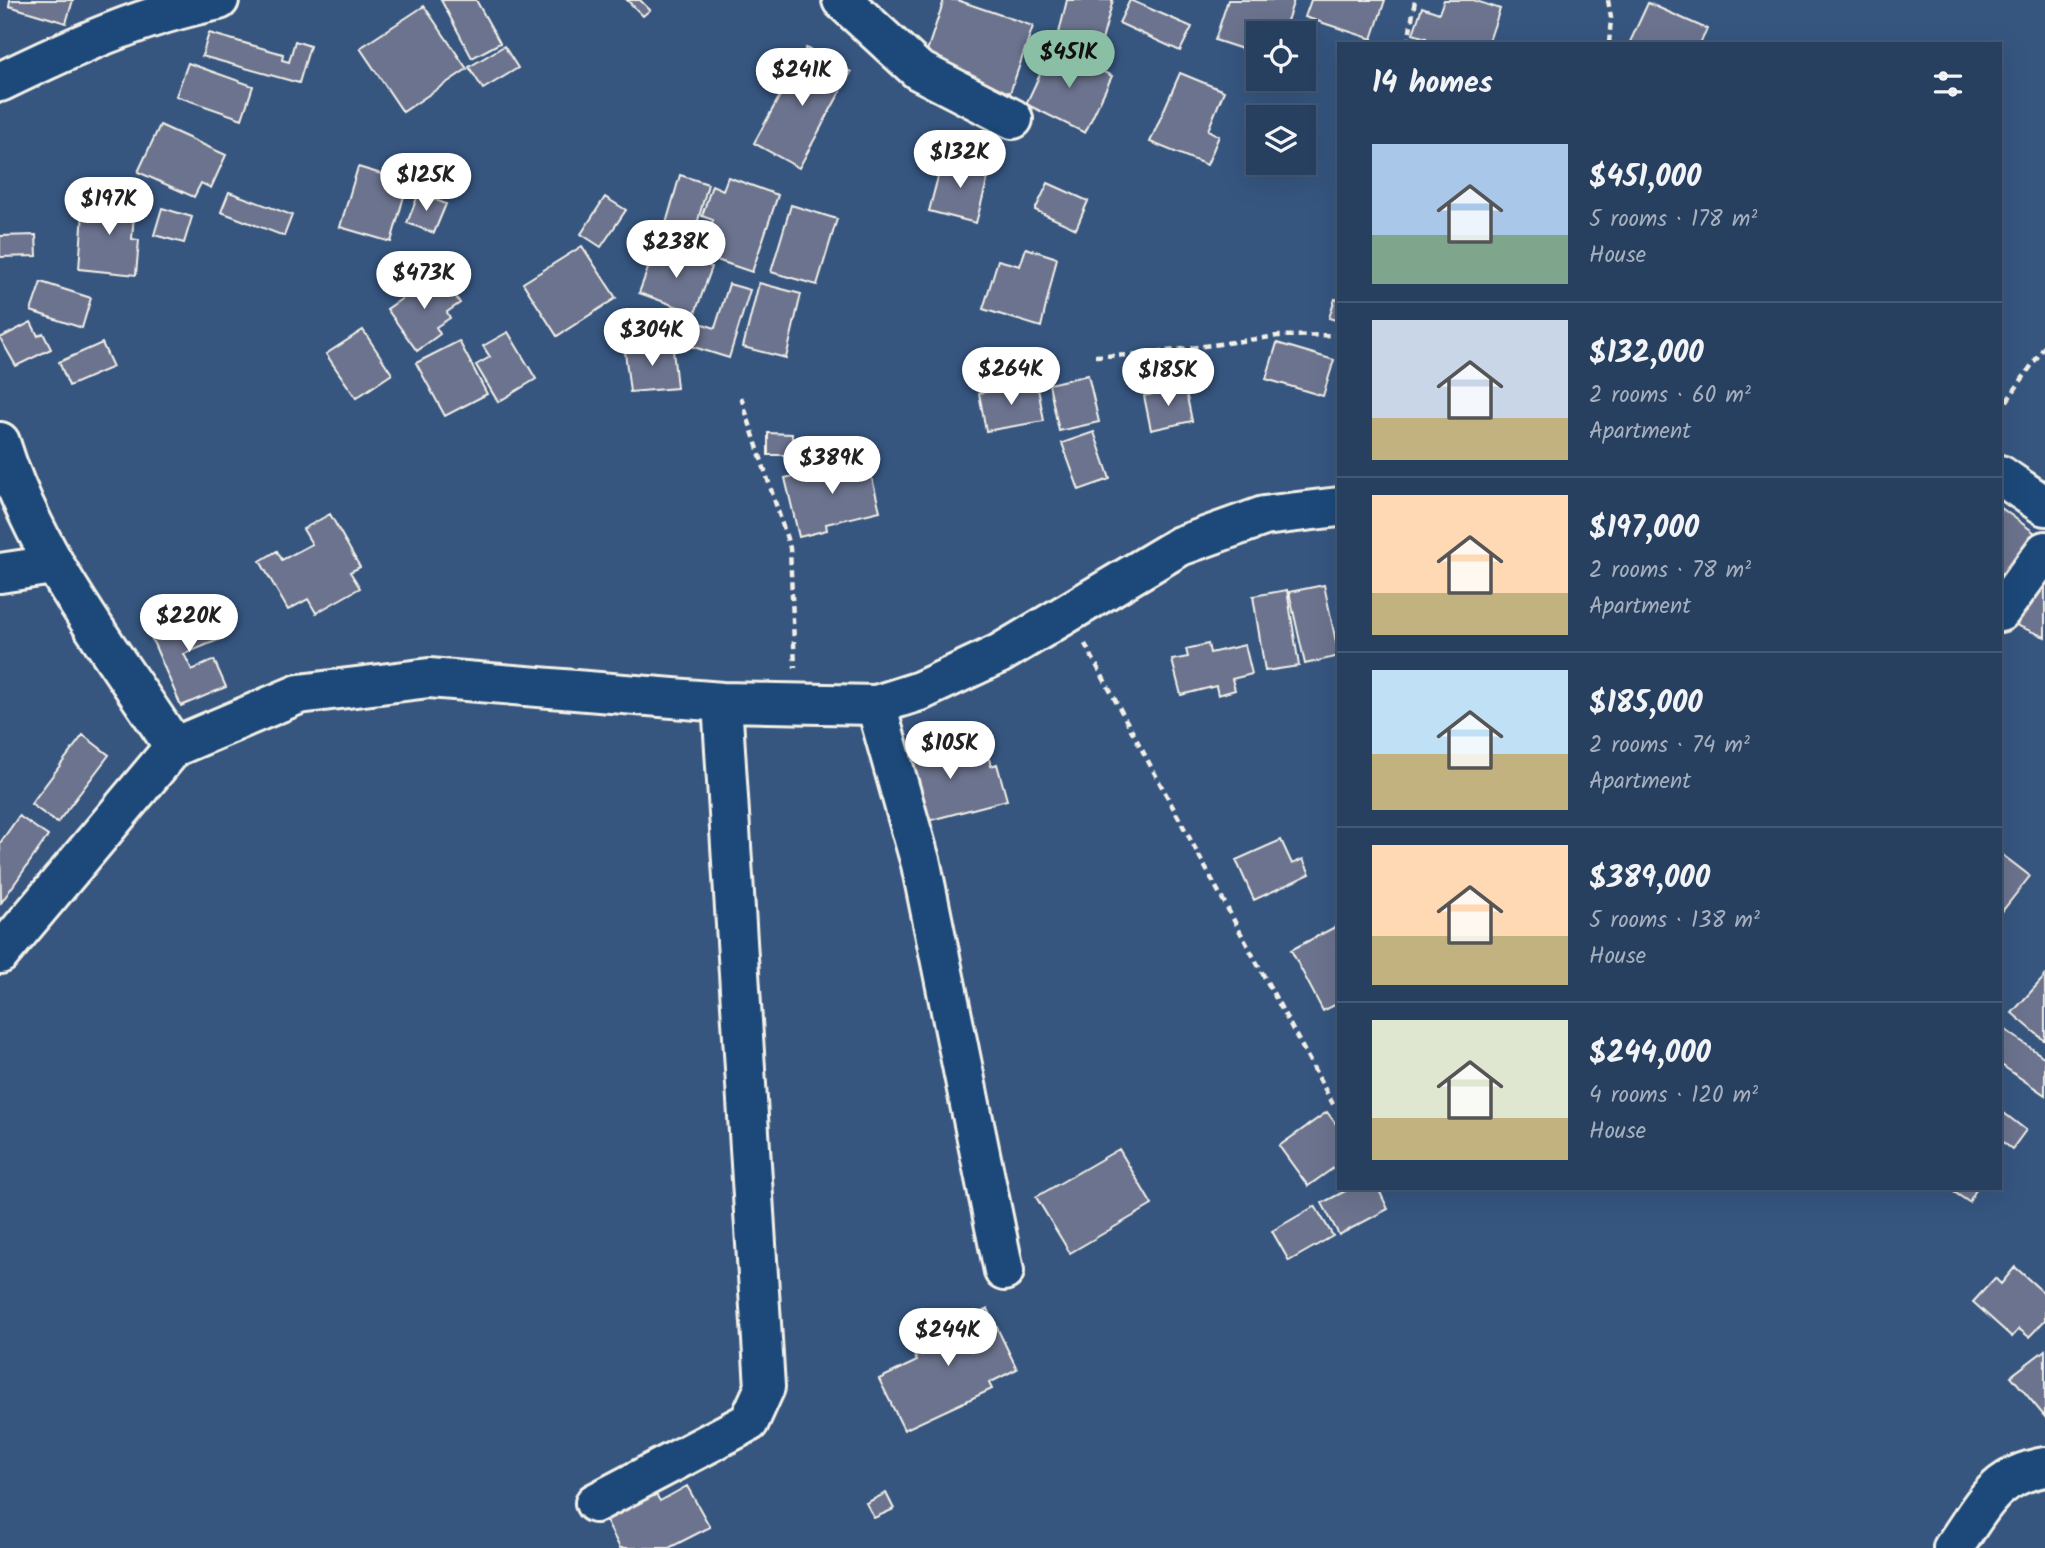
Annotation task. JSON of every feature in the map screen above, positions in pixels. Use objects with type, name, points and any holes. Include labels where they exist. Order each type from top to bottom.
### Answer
[{"type":"street","points":[[0,82],[69,48],[177,8],[219,0]]},
{"type":"street","points":[[860,6],[918,70],[1013,119]]},
{"type":"street","points":[[0,442],[14,486],[53,565],[174,747]]},
{"type":"street","points":[[2002,476],[2045,506]]},
{"type":"street","points":[[0,954],[174,747],[299,694],[429,678],[722,702],[876,705],[920,691],[999,654],[1180,546],[1264,516],[1337,507]]},
{"type":"street","points":[[2002,609],[2045,551]]},
{"type":"street","points":[[0,573],[53,565]]},
{"type":"street","points":[[595,1503],[749,1422],[765,1387],[722,702]]},
{"type":"street","points":[[876,705],[921,864],[1004,1271]]},
{"type":"street","points":[[1953,1548],[1999,1484],[2022,1471],[2045,1467]]},
{"type":"path","points":[[1408,42],[1415,0]]},
{"type":"path","points":[[1608,0],[1611,18],[1609,42]]},
{"type":"path","points":[[1096,356],[1138,355],[1278,337],[1337,335]]},
{"type":"path","points":[[2002,408],[2045,345]]},
{"type":"path","points":[[741,397],[790,548],[797,704]]},
{"type":"path","points":[[1068,612],[1337,1108]]},
{"type":"building","points":[[10,0],[73,0],[66,23],[9,6]]},
{"type":"building","points":[[441,0],[476,0],[500,43],[472,58]]},
{"type":"building","points":[[627,0],[640,0],[650,10],[643,16]]},
{"type":"building","points":[[944,0],[957,0],[1033,26],[1010,93],[923,63]]},
{"type":"building","points":[[1067,0],[1113,0],[1100,48],[1058,37]]},
{"type":"building","points":[[1130,0],[1192,27],[1180,51],[1119,23]]},
{"type":"building","points":[[1228,0],[1294,0],[1287,21],[1246,21],[1246,50],[1215,40]]},
{"type":"building","points":[[1311,0],[1385,0],[1372,39],[1305,17]]},
{"type":"building","points":[[1444,0],[1473,0],[1500,9],[1489,42],[1425,42],[1426,38],[1413,34],[1422,7],[1439,13]]},
{"type":"building","points":[[1648,3],[1707,29],[1701,42],[1630,42]]},
{"type":"building","points":[[424,6],[467,69],[403,112],[360,48]]},
{"type":"building","points":[[209,33],[283,54],[282,60],[289,62],[295,41],[310,46],[299,83],[202,56]]},
{"type":"building","points":[[504,46],[518,68],[483,89],[469,67]]},
{"type":"building","points":[[1053,47],[1112,76],[1085,133],[1026,104]]},
{"type":"building","points":[[806,48],[851,72],[799,168],[754,143]]},
{"type":"building","points":[[188,63],[253,86],[242,119],[176,96]]},
{"type":"building","points":[[1180,73],[1224,91],[1208,130],[1219,136],[1207,165],[1150,142]]},
{"type":"building","points":[[160,125],[226,155],[211,188],[201,183],[194,197],[138,172]]},
{"type":"building","points":[[943,158],[990,170],[976,223],[929,211]]},
{"type":"building","points":[[358,167],[408,182],[391,242],[340,227]]},
{"type":"building","points":[[680,175],[708,184],[694,235],[665,227]]},
{"type":"building","points":[[728,177],[778,195],[752,272],[702,255],[713,220],[702,216],[712,185],[723,190]]},
{"type":"building","points":[[1048,183],[1088,201],[1076,229],[1035,210]]},
{"type":"building","points":[[229,192],[292,215],[284,236],[221,212]]},
{"type":"building","points":[[419,193],[446,204],[434,233],[407,223]]},
{"type":"building","points":[[605,197],[626,210],[601,247],[581,234]]},
{"type":"building","points":[[84,198],[135,202],[132,239],[139,240],[136,275],[79,269]]},
{"type":"building","points":[[791,205],[837,219],[817,285],[771,272]]},
{"type":"building","points":[[162,208],[192,217],[184,243],[154,235]]},
{"type":"building","points":[[36,235],[37,256],[0,257],[0,236]]},
{"type":"building","points":[[582,246],[616,298],[557,336],[523,283]]},
{"type":"building","points":[[656,247],[712,267],[695,313],[639,293]]},
{"type":"building","points":[[1026,248],[1057,258],[1041,327],[983,309],[998,260],[1020,266]]},
{"type":"building","points":[[439,273],[460,303],[447,312],[450,318],[436,327],[440,334],[417,351],[387,309]]},
{"type":"building","points":[[41,282],[91,298],[82,328],[31,311]]},
{"type":"building","points":[[759,283],[801,294],[786,358],[743,347]]},
{"type":"building","points":[[729,284],[750,290],[729,358],[684,344],[691,320],[715,328]]},
{"type":"building","points":[[1335,299],[1337,300],[1337,320],[1329,318]]},
{"type":"building","points":[[31,322],[38,336],[43,333],[51,349],[16,366],[0,338]]},
{"type":"building","points":[[363,330],[392,374],[356,398],[326,354]]},
{"type":"building","points":[[508,332],[536,379],[498,402],[476,365],[490,357],[483,346]]},
{"type":"building","points":[[672,340],[677,388],[630,392],[625,352],[651,349],[650,342]]},
{"type":"building","points":[[459,341],[487,394],[445,416],[416,363]]},
{"type":"building","points":[[102,343],[113,367],[69,386],[59,362]]},
{"type":"building","points":[[1277,343],[1334,360],[1323,396],[1266,379]]},
{"type":"building","points":[[1088,375],[1099,422],[1059,431],[1049,384]]},
{"type":"building","points":[[1037,383],[1044,421],[986,431],[979,393]]},
{"type":"building","points":[[1185,387],[1192,421],[1151,430],[1144,396]]},
{"type":"building","points":[[1094,432],[1110,479],[1079,490],[1062,443]]},
{"type":"building","points":[[768,433],[792,434],[792,455],[768,455]]},
{"type":"building","points":[[867,458],[880,511],[826,524],[827,530],[799,537],[785,478]]},
{"type":"building","points":[[2002,508],[2035,533],[2002,577]]},
{"type":"building","points":[[330,514],[360,567],[350,572],[360,588],[316,613],[308,599],[288,610],[260,561],[277,551],[282,560],[312,544],[303,529]]},
{"type":"building","points":[[2040,562],[2045,564],[2045,637],[2016,625]]},
{"type":"building","points":[[1324,585],[1337,656],[1305,664],[1289,592]]},
{"type":"building","points":[[1287,590],[1299,666],[1265,671],[1253,596]]},
{"type":"building","points":[[208,604],[223,638],[184,654],[192,670],[214,660],[226,687],[181,706],[148,630]]},
{"type":"building","points":[[1208,644],[1210,653],[1245,645],[1252,674],[1232,679],[1235,690],[1218,695],[1216,686],[1181,695],[1172,660],[1188,657],[1186,649]]},
{"type":"building","points":[[83,735],[109,755],[57,823],[31,804]]},
{"type":"building","points":[[961,742],[963,751],[985,745],[991,766],[997,764],[1007,800],[916,824],[897,755],[918,749],[921,762],[928,760],[925,752]]},
{"type":"building","points":[[19,816],[48,836],[1,903],[0,843]]},
{"type":"building","points":[[1281,840],[1292,864],[1303,859],[1310,874],[1254,900],[1236,860]]},
{"type":"building","points":[[2002,855],[2030,876],[2002,911]]},
{"type":"building","points":[[1337,926],[1337,1004],[1323,1011],[1291,950]]},
{"type":"building","points":[[2045,976],[2045,1041],[2012,1013]]},
{"type":"building","points":[[2003,1028],[2045,1058],[2045,1095],[2002,1065]]},
{"type":"building","points":[[1327,1112],[1337,1125],[1337,1165],[1308,1186],[1279,1146]]},
{"type":"building","points":[[2002,1112],[2026,1130],[2012,1149],[2002,1142]]},
{"type":"building","points":[[1119,1149],[1152,1205],[1070,1253],[1036,1197]]},
{"type":"building","points":[[1347,1190],[1379,1190],[1388,1209],[1339,1235],[1322,1203]]},
{"type":"building","points":[[1951,1190],[1976,1190],[1969,1202]]},
{"type":"building","points":[[1315,1206],[1333,1236],[1289,1261],[1272,1231]]},
{"type":"building","points":[[2015,1267],[2045,1294],[2045,1320],[2029,1337],[2019,1329],[2012,1337],[1973,1302],[1995,1278],[2001,1284]]},
{"type":"building","points":[[988,1309],[1017,1369],[989,1383],[992,1389],[904,1430],[879,1379],[917,1361],[906,1338],[955,1316],[958,1322]]},
{"type":"building","points":[[2045,1350],[2045,1417],[2011,1376]]},
{"type":"building","points":[[687,1486],[710,1527],[669,1548],[620,1548],[605,1519],[655,1493],[660,1501]]},
{"type":"building","points":[[886,1493],[894,1509],[874,1518],[866,1503]]}]
